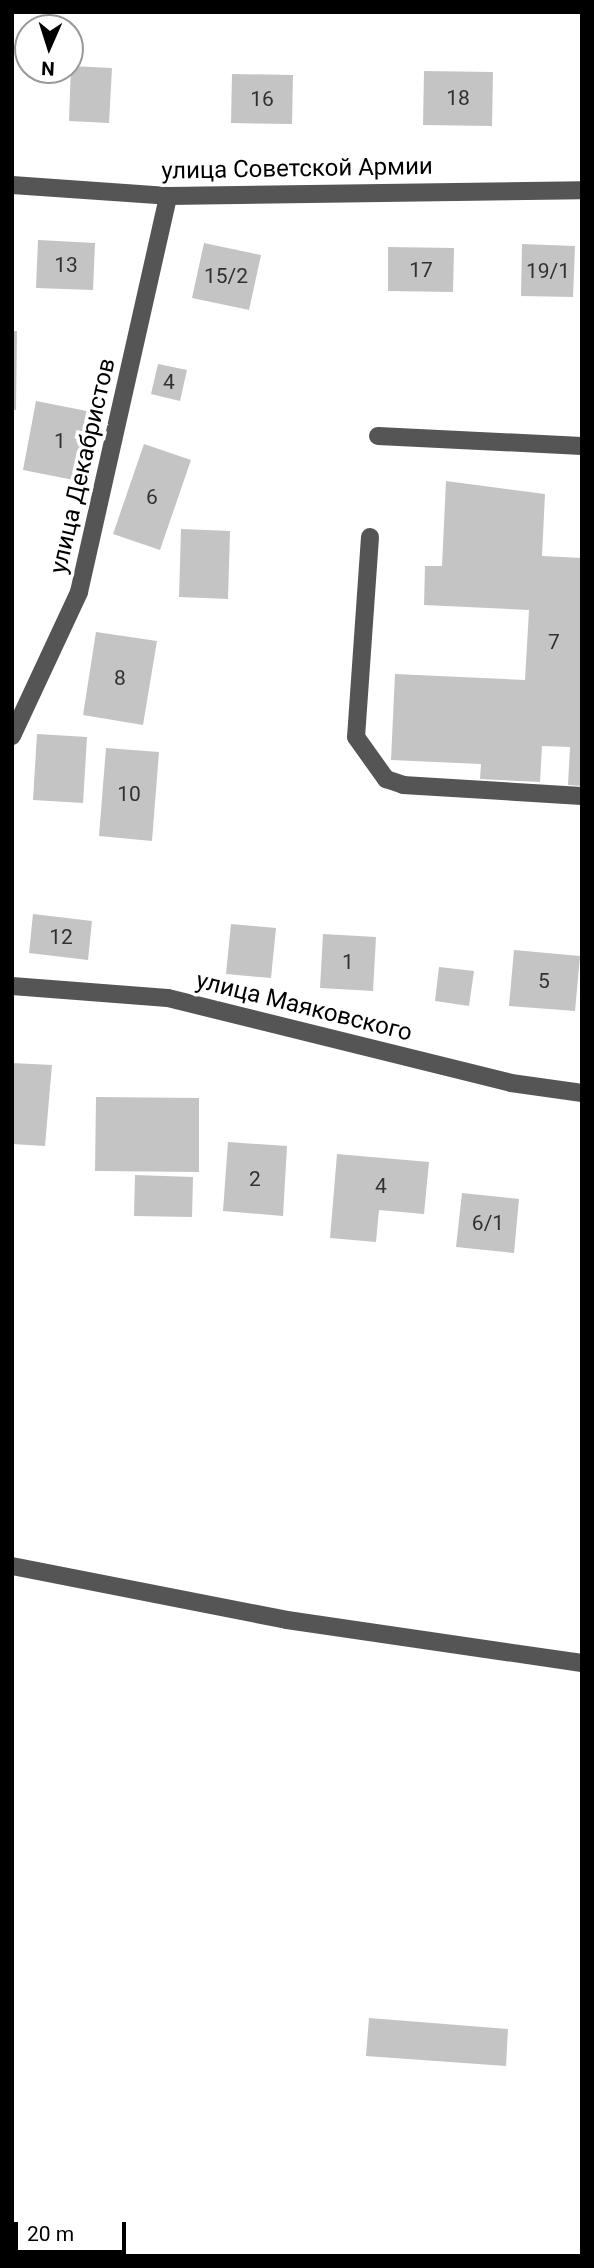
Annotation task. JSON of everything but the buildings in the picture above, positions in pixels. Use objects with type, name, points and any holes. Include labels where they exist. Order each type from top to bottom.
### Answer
[{"type":"street","name":"улица Советской Армии","points":[[12,185],[168,196],[582,190]]},
{"type":"street","name":"улица Декабристов","points":[[12,736],[79,592],[168,196]]},
{"type":"street","points":[[378,436],[582,446]]},
{"type":"street","points":[[370,537],[356,737],[386,779],[403,785],[582,796]]},
{"type":"street","name":"улица Маяковского","points":[[12,986],[168,998],[511,1083],[582,1093]]},
{"type":"street","points":[[12,1566],[287,1620],[582,1663]]}]
